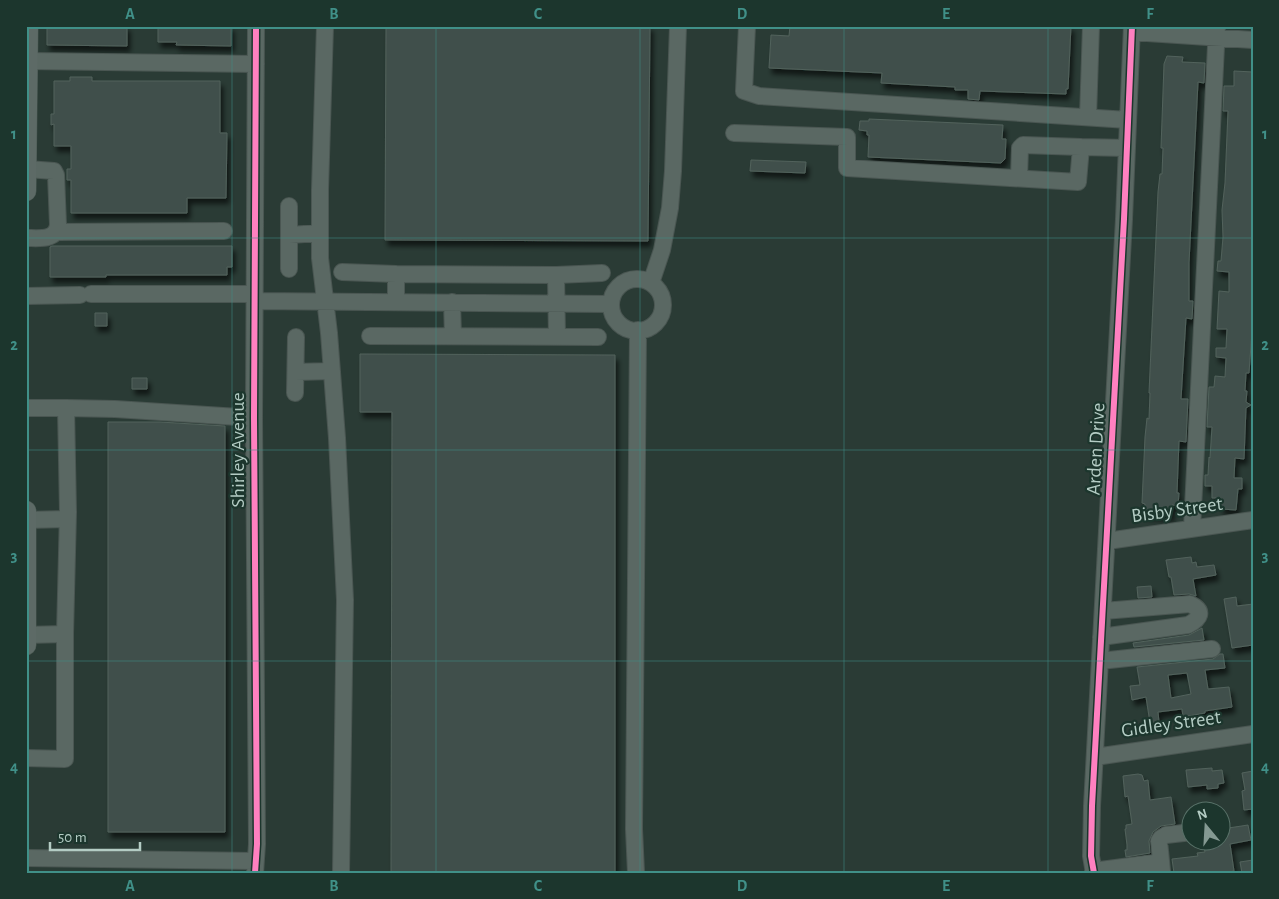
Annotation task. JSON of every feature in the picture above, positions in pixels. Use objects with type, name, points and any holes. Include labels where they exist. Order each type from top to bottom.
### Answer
[{"type":"main road","points":[[26,191],[28,26]]},
{"type":"main road","points":[[26,511],[26,645]]},
{"type":"street","name":"Shirley Avenue","points":[[255,867],[257,834],[254,418],[256,26]]},
{"type":"street","points":[[325,26],[320,258],[326,300],[337,438],[345,600],[341,873]]},
{"type":"street","points":[[651,284],[662,250],[670,208],[678,26]]},
{"type":"street","points":[[747,26],[744,91],[758,96],[1128,120]]},
{"type":"street","points":[[1088,117],[1091,26]]},
{"type":"street","points":[[1132,29],[1217,32],[1253,40]]},
{"type":"street","name":"Arden Drive","points":[[1093,872],[1091,856],[1092,806],[1132,29]]},
{"type":"street","points":[[1192,530],[1217,32]]},
{"type":"street","points":[[28,61],[256,64]]},
{"type":"street","points":[[734,133],[847,138],[847,168],[1078,182],[1082,148]]},
{"type":"street","points":[[1018,178],[1020,148],[1023,145],[1127,148]]},
{"type":"street","points":[[27,169],[51,170],[56,175],[57,232]]},
{"type":"street","points":[[289,206],[289,269]]},
{"type":"street","points":[[26,238],[48,238],[57,232],[224,231]]},
{"type":"street","points":[[289,235],[320,233]]},
{"type":"street","points":[[342,272],[556,275],[602,273]]},
{"type":"street","points":[[396,274],[396,301]]},
{"type":"street","points":[[556,275],[557,337]]},
{"type":"street","points":[[635,279],[651,284],[658,289],[663,305],[657,321],[651,327],[638,330],[626,328],[619,323],[614,317],[611,304],[614,292],[627,281],[635,279]]},
{"type":"street","points":[[26,296],[85,294],[611,304]]},
{"type":"street","points":[[452,302],[453,336]]},
{"type":"street","points":[[636,873],[634,829],[638,330]]},
{"type":"street","points":[[370,336],[598,337]]},
{"type":"street","points":[[296,337],[296,393]]},
{"type":"street","points":[[296,372],[332,371]]},
{"type":"street","points":[[26,408],[115,409],[254,418]]},
{"type":"street","points":[[26,758],[65,759],[65,634],[68,519],[66,408]]},
{"type":"street","points":[[26,520],[68,519]]},
{"type":"street","name":"Bisby Street","points":[[1107,540],[1192,530],[1253,520]]},
{"type":"street","points":[[1101,637],[1188,625],[1197,621],[1199,617],[1195,606],[1190,604],[1103,611]]},
{"type":"street","points":[[26,634],[65,634]]},
{"type":"street","points":[[1100,661],[1212,649]]},
{"type":"street","name":"Gidley Street","points":[[1095,757],[1253,734]]},
{"type":"street","points":[[1093,872],[1161,867],[1159,842],[1161,838],[1166,835],[1182,833]]},
{"type":"street","points":[[26,858],[255,867]]},
{"type":"building","points":[[47,26],[127,26],[127,46],[47,45]]},
{"type":"building","points":[[158,26],[231,26],[231,46],[176,45],[177,42],[158,42]]},
{"type":"building","points":[[386,26],[650,26],[648,241],[385,240]]},
{"type":"building","points":[[790,26],[1071,26],[1068,89],[1066,89],[1066,94],[980,91],[979,100],[968,99],[968,90],[955,90],[955,87],[881,83],[882,73],[769,68],[771,35],[789,36]]},
{"type":"building","points":[[1167,56],[1183,57],[1182,62],[1205,63],[1204,83],[1198,82],[1189,263],[1189,301],[1193,301],[1192,319],[1186,318],[1181,399],[1188,399],[1186,442],[1179,441],[1178,506],[1172,505],[1171,516],[1144,514],[1145,504],[1142,503],[1145,437],[1147,418],[1149,419],[1158,192],[1160,174],[1162,174],[1164,64]]},
{"type":"building","points":[[1234,71],[1253,72],[1253,317],[1249,373],[1246,373],[1245,391],[1247,391],[1246,402],[1251,405],[1246,408],[1244,459],[1235,458],[1234,478],[1242,478],[1242,489],[1238,489],[1236,510],[1221,509],[1221,498],[1212,498],[1212,486],[1205,486],[1205,475],[1208,475],[1212,427],[1207,427],[1209,387],[1214,387],[1215,376],[1225,377],[1226,358],[1216,357],[1216,348],[1226,348],[1227,329],[1217,329],[1219,291],[1229,292],[1229,272],[1217,271],[1218,261],[1221,261],[1223,237],[1222,210],[1228,111],[1223,111],[1224,86],[1234,86]]},
{"type":"building","points":[[70,77],[92,77],[92,81],[220,81],[220,133],[227,133],[226,198],[187,198],[187,213],[71,213],[71,180],[67,180],[67,169],[71,169],[71,146],[54,146],[54,124],[51,125],[51,114],[54,114],[54,81],[70,81]]},
{"type":"building","points":[[869,119],[1003,125],[1002,139],[1006,139],[1005,159],[1001,163],[868,157],[869,135],[867,135],[867,131],[859,130],[860,121],[869,121]]},
{"type":"building","points":[[751,160],[806,162],[805,173],[750,171]]},
{"type":"building","points":[[52,246],[232,246],[232,267],[227,267],[227,275],[50,277],[50,247]]},
{"type":"building","points":[[95,313],[107,313],[107,326],[95,326]]},
{"type":"building","points":[[360,354],[615,355],[615,873],[391,873],[392,412],[360,412]]},
{"type":"building","points":[[132,378],[147,378],[147,389],[132,389]]},
{"type":"building","points":[[108,422],[160,422],[225,426],[225,832],[108,832]]},
{"type":"building","points":[[1191,557],[1192,563],[1196,562],[1197,567],[1214,565],[1216,575],[1193,579],[1196,596],[1189,594],[1174,595],[1166,560]]},
{"type":"building","points":[[1151,586],[1152,597],[1138,598],[1137,587]]},
{"type":"building","points":[[1236,597],[1237,606],[1253,604],[1253,645],[1232,648],[1224,599]]},
{"type":"building","points":[[1202,628],[1204,640],[1134,647],[1133,643],[1189,635]]},
{"type":"building","points":[[1223,654],[1225,668],[1205,670],[1208,689],[1229,687],[1232,707],[1183,717],[1182,709],[1158,712],[1159,722],[1150,723],[1146,697],[1132,700],[1130,686],[1140,685],[1137,667],[1213,659]],"holes":[[[1187,673],[1191,694],[1171,698],[1168,675]]]},
{"type":"building","points":[[1212,768],[1212,771],[1222,770],[1224,783],[1218,784],[1218,788],[1207,789],[1207,785],[1188,787],[1186,770]]},
{"type":"building","points":[[1253,771],[1253,809],[1244,810],[1242,791],[1245,790],[1242,773]]},
{"type":"building","points":[[1142,775],[1144,781],[1148,780],[1150,800],[1171,797],[1175,824],[1161,826],[1153,832],[1149,841],[1150,853],[1126,857],[1125,829],[1126,825],[1132,824],[1128,796],[1125,797],[1123,776]]},
{"type":"building","points":[[1248,825],[1251,840],[1232,844],[1232,827]]},
{"type":"building","points":[[1231,852],[1234,871],[1223,873],[1174,873],[1172,859],[1198,856],[1197,853]]},
{"type":"building","points":[[1253,860],[1253,873],[1242,873],[1240,862]]},
{"type":"cycle path","points":[[255,873],[257,844],[254,418],[256,26]]},
{"type":"cycle path","points":[[1094,873],[1091,856],[1092,806],[1124,219],[1132,26]]}]
